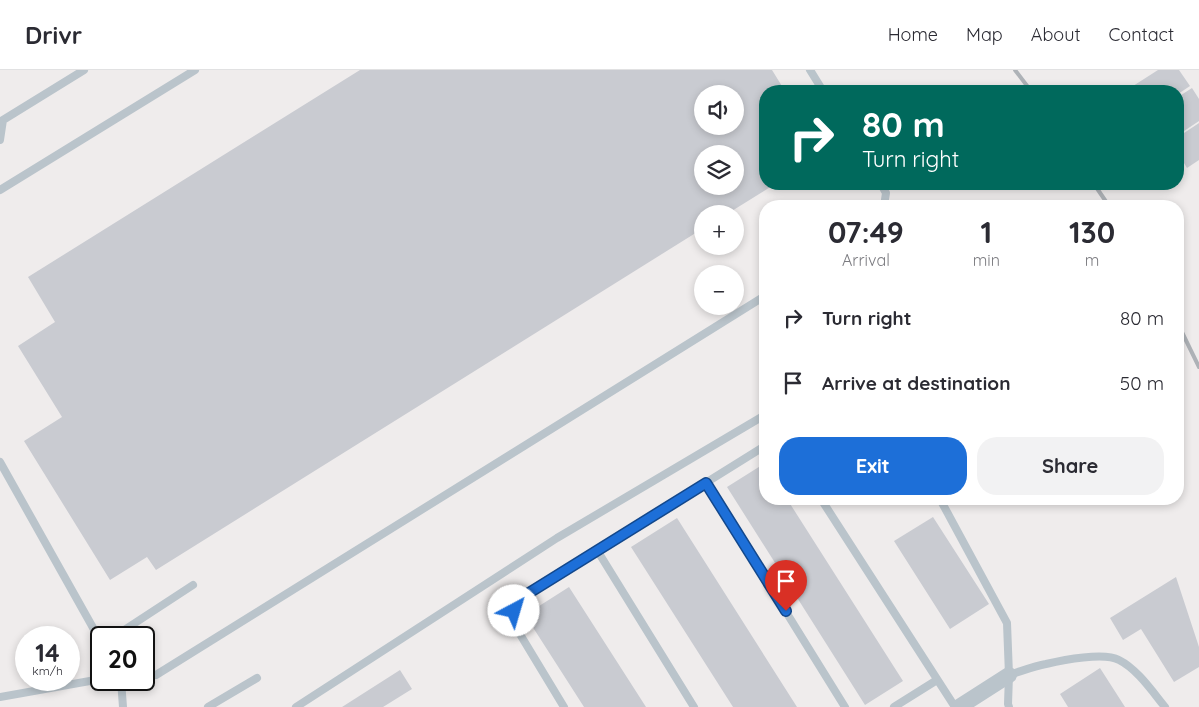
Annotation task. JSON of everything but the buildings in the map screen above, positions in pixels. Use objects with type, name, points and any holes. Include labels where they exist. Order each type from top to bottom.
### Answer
[{"type":"street","points":[[960,707],[1009,675]]},
{"type":"lane","points":[[0,140],[3,120],[84,70]]},
{"type":"lane","points":[[0,190],[195,70]]},
{"type":"lane","points":[[810,70],[820,85]]},
{"type":"lane","points":[[155,675],[759,300]]},
{"type":"lane","points":[[296,707],[557,538],[759,419]]},
{"type":"lane","points":[[564,707],[512,621],[516,601],[759,450]]},
{"type":"lane","points":[[0,462],[92,626]]},
{"type":"lane","points":[[706,483],[845,707]]},
{"type":"lane","points":[[825,505],[955,707]]},
{"type":"lane","points":[[943,505],[1007,623],[1009,707]]},
{"type":"lane","points":[[597,550],[694,707]]},
{"type":"lane","points":[[130,626],[193,585]]},
{"type":"lane","points":[[1009,675],[1045,664],[1103,656],[1118,660],[1137,674],[1165,707]]},
{"type":"lane","points":[[208,707],[257,678]]},
{"type":"lane","points":[[894,707],[938,680]]},
{"type":"lane","points":[[0,697],[90,681]]},
{"type":"lane","points":[[122,691],[123,707]]},
{"type":"railway","points":[[1015,70],[1026,85]]},
{"type":"railway","points":[[1098,190],[1105,200]]},
{"type":"railway","points":[[1184,336],[1199,367]]},
{"type":"route","points":[[514,611],[516,601],[706,483],[786,611]]}]
